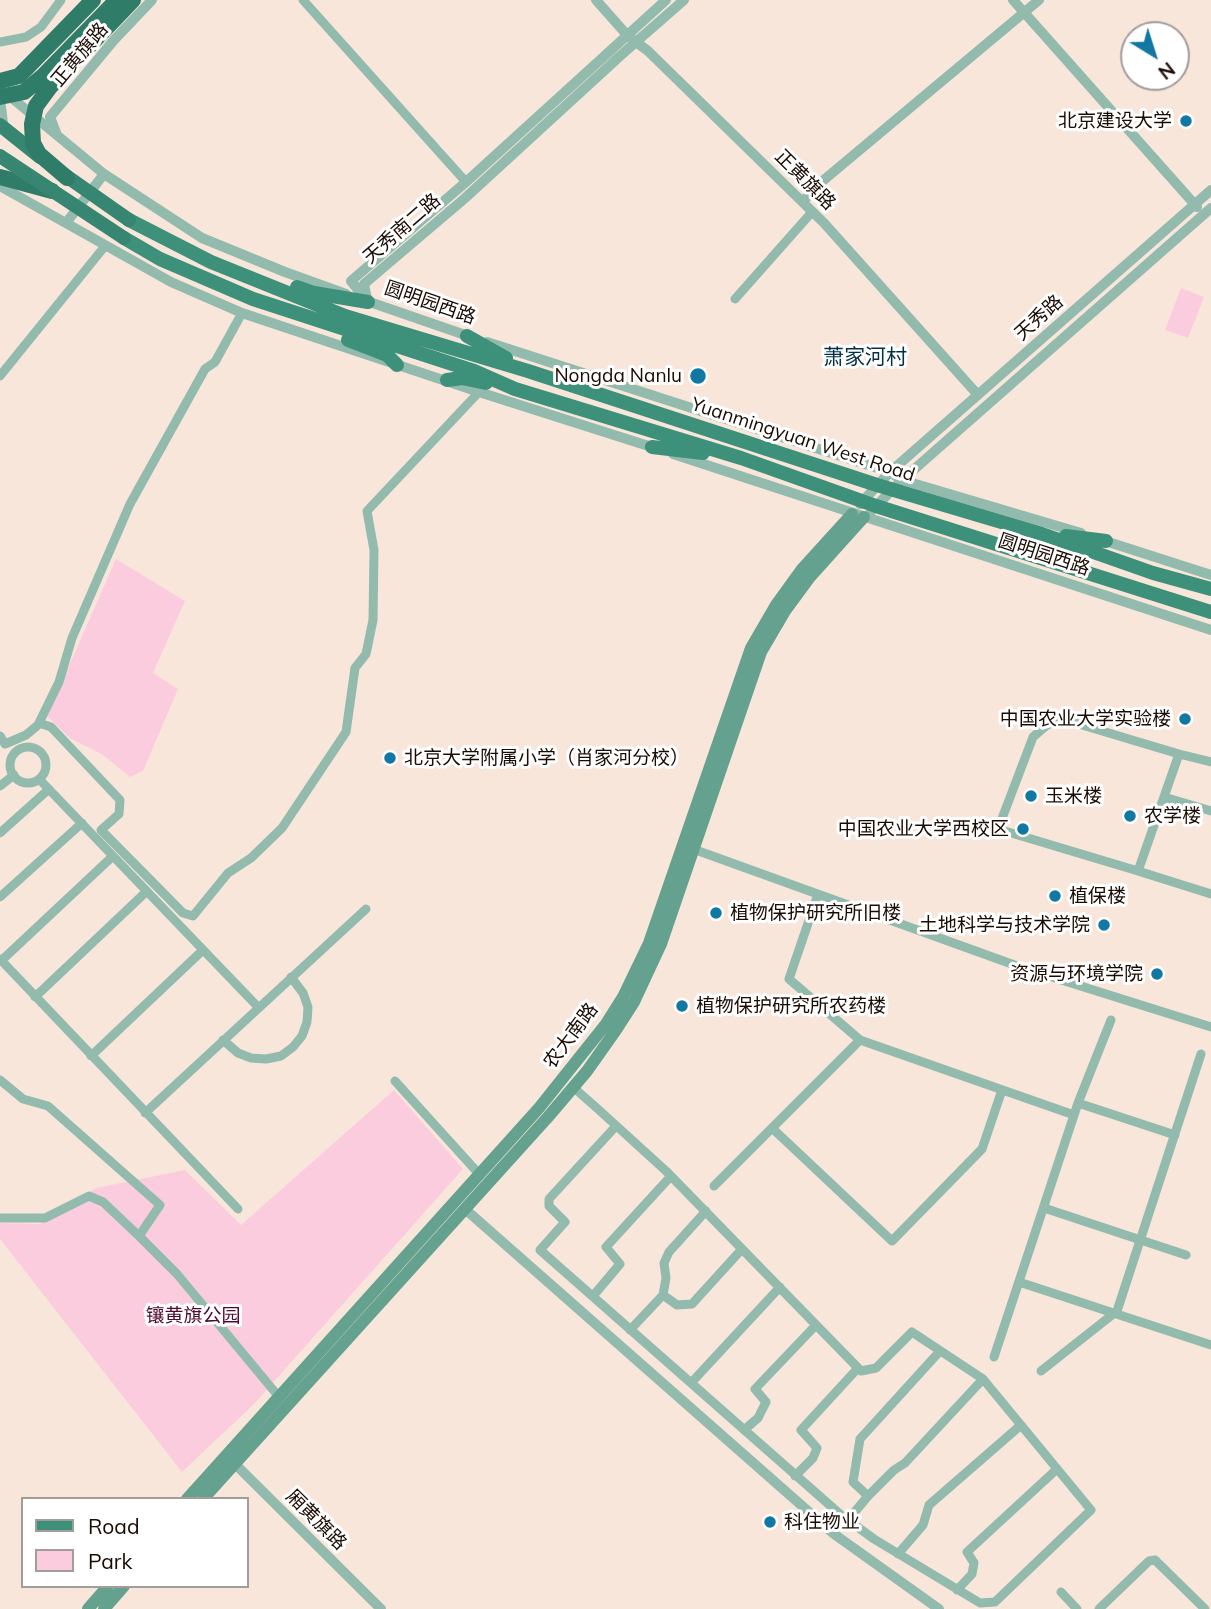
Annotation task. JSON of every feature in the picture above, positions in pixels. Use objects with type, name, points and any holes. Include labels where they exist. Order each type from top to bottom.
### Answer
[{"type":"highway","points":[[0,81],[19,76],[93,0]]},
{"type":"highway","points":[[0,98],[24,92],[42,77],[117,0]]},
{"type":"highway","points":[[67,178],[39,154],[33,143],[32,124],[36,106],[50,87],[133,0]]},
{"type":"highway","points":[[1,126],[67,178],[129,220]]},
{"type":"highway","points":[[0,156],[124,238]]},
{"type":"highway","points":[[0,177],[54,191]]},
{"type":"main road","name":"Yuanmingyuan West Road","points":[[129,220],[211,262],[345,316],[890,485],[1153,573],[1211,589]]},
{"type":"main road","name":"Yuanmingyuan West Road","points":[[124,238],[160,259],[253,299],[474,371],[515,389],[741,458],[869,503],[1211,612]]},
{"type":"main road","points":[[211,262],[314,293],[368,302]]},
{"type":"main road","points":[[304,316],[316,328],[387,355],[397,365]]},
{"type":"main road","points":[[467,336],[528,371]]},
{"type":"main road","points":[[447,380],[461,378],[515,389]]},
{"type":"main road","points":[[652,447],[741,458]]},
{"type":"main road","name":"农大南路","points":[[189,1497],[230,1460],[465,1209],[573,1087],[616,1030],[648,975],[662,944],[761,652],[785,611],[858,515]]},
{"type":"main road","name":"农大南路","points":[[204,1497],[279,1396],[480,1174],[577,1063],[607,1024],[649,943],[751,648],[776,605],[802,569],[858,515]]},
{"type":"main road","points":[[1042,534],[1106,541]]},
{"type":"main road","name":"Yuanmingyuan West Road","points":[[1153,573],[1167,582],[1211,599]]},
{"type":"main road","points":[[88,1609],[106,1588]]},
{"type":"main road","points":[[104,1609],[122,1588]]},
{"type":"street","points":[[0,42],[26,37],[41,27],[61,0]]},
{"type":"street","name":"正黄旗路","points":[[58,138],[50,117],[114,40],[152,0]]},
{"type":"street","points":[[303,0],[466,182]]},
{"type":"street","name":"正黄旗路","points":[[596,0],[803,202],[978,396]]},
{"type":"street","name":"天秀南二路","points":[[368,302],[365,284],[464,199],[632,38],[666,0]]},
{"type":"street","name":"天秀南二路","points":[[368,302],[351,282],[632,38],[684,0]]},
{"type":"street","points":[[1013,0],[1194,204],[1207,211]]},
{"type":"street","points":[[803,202],[813,189],[1039,0]]},
{"type":"street","name":"圆明园西路","points":[[0,87],[104,174],[202,238],[285,272],[467,336],[890,472],[890,485],[1106,541],[1211,575]]},
{"type":"street","points":[[0,98],[1,126]]},
{"type":"street","points":[[1,126],[7,114],[26,110]]},
{"type":"street","points":[[66,223],[104,174]]},
{"type":"street","name":"圆明园西路","points":[[0,186],[171,282],[242,313],[1211,630]]},
{"type":"street","name":"天秀路","points":[[890,485],[890,472],[1211,190]]},
{"type":"street","name":"天秀路","points":[[890,485],[1207,211]]},
{"type":"street","points":[[735,299],[812,212]]},
{"type":"street","points":[[0,376],[105,246]]},
{"type":"street","points":[[2,740],[26,735],[39,723],[59,682],[72,638],[130,504],[205,369],[215,362],[242,313]]},
{"type":"street","points":[[39,723],[51,727],[120,800],[119,814],[102,830],[183,913],[193,916],[228,873],[251,858],[282,828],[346,732],[355,668],[366,654],[373,621],[374,550],[367,512],[479,392]]},
{"type":"street","points":[[858,515],[890,485]]},
{"type":"street","points":[[1211,762],[1062,719],[1047,725],[1033,737],[998,829],[1211,894]]},
{"type":"street","points":[[2,740],[15,753]]},
{"type":"street","points":[[25,747],[32,747],[42,753],[46,764],[39,779],[28,782],[14,775],[11,764],[15,753],[25,747]]},
{"type":"street","points":[[1138,871],[1179,754]]},
{"type":"street","points":[[0,786],[14,775]]},
{"type":"street","points":[[39,779],[258,1007]]},
{"type":"street","points":[[0,834],[49,789]]},
{"type":"street","points":[[1164,797],[1211,811]]},
{"type":"street","points":[[0,897],[82,823]]},
{"type":"street","points":[[693,849],[1020,967],[1211,1027]]},
{"type":"street","points":[[113,856],[1,960],[238,1209]]},
{"type":"street","points":[[35,997],[147,891]]},
{"type":"street","points":[[818,894],[789,979],[860,1040],[1074,1115]]},
{"type":"street","points":[[145,1113],[366,909]]},
{"type":"street","points":[[91,1056],[203,950]]},
{"type":"street","points":[[223,1040],[238,1053],[251,1058],[281,1056],[293,1047],[305,1029],[308,1007],[303,993],[291,977]]},
{"type":"street","points":[[994,1357],[1078,1103],[1111,1020]]},
{"type":"street","points":[[714,1186],[860,1040]]},
{"type":"street","points":[[1041,1371],[1117,1311],[1202,1054]]},
{"type":"street","points":[[0,1080],[23,1100],[48,1106],[160,1205],[139,1237]]},
{"type":"street","points":[[394,1081],[480,1174]]},
{"type":"street","points":[[573,1087],[616,1126],[671,1176],[861,1371],[876,1368],[912,1332],[983,1379],[1091,1510],[995,1602],[981,1603],[957,1591],[848,1520],[540,1250],[565,1222],[549,1206],[549,1199],[616,1126]]},
{"type":"street","points":[[772,1128],[892,1241],[982,1149],[1002,1090]]},
{"type":"street","points":[[1078,1103],[1175,1135]]},
{"type":"street","points":[[593,1296],[620,1264],[606,1247],[671,1176]]},
{"type":"street","points":[[0,1218],[45,1217],[89,1196],[103,1202],[177,1274],[279,1396]]},
{"type":"street","points":[[1044,1208],[1186,1255]]},
{"type":"street","points":[[465,1209],[834,1534],[939,1609]]},
{"type":"street","points":[[631,1330],[663,1295],[666,1278],[664,1263],[668,1252],[706,1211]]},
{"type":"street","points":[[663,1295],[677,1306],[692,1304],[742,1249]]},
{"type":"street","points":[[1019,1282],[1211,1345]]},
{"type":"street","points":[[691,1383],[780,1287]]},
{"type":"street","points":[[744,1430],[758,1418],[766,1402],[755,1389],[816,1325]]},
{"type":"street","points":[[868,1496],[853,1482],[860,1439],[940,1351]]},
{"type":"street","points":[[795,1476],[813,1458],[817,1448],[801,1430],[858,1368]]},
{"type":"street","points":[[848,1520],[868,1496],[905,1463],[983,1379]]},
{"type":"street","points":[[898,1554],[923,1525],[929,1505],[1021,1425]]},
{"type":"street","name":"厢黄旗路","points":[[230,1460],[381,1609]]},
{"type":"street","points":[[957,1591],[972,1574],[974,1563],[967,1552],[1057,1469]]},
{"type":"street","points":[[1099,1609],[1149,1561],[1155,1560],[1205,1609]]},
{"type":"street","points":[[1061,1592],[1077,1609]]},
{"type":"green space","points":[[1181,288],[1204,297],[1188,338],[1165,330]]},
{"type":"green space","points":[[116,559],[185,601],[153,673],[178,689],[143,771],[130,777],[103,755],[70,738],[47,716]]},
{"type":"green space","name":"镶黄旗公园","points":[[394,1090],[463,1169],[253,1405],[182,1472],[0,1239],[0,1223],[40,1224],[96,1188],[185,1170],[241,1225]]},
{"type":"place","name":"北京建设大学","points":[[1186,121]]},
{"type":"place","name":"Nongda Nanlu","points":[[698,376]]},
{"type":"place","name":"中国农业大学实验楼","points":[[1185,719]]},
{"type":"place","name":"北京大学附属小学（肖家河分校）","points":[[390,758]]},
{"type":"place","name":"玉米楼","points":[[1031,796]]},
{"type":"place","name":"农学楼","points":[[1130,816]]},
{"type":"place","name":"中国农业大学西校区","points":[[1023,829]]},
{"type":"place","name":"植保楼","points":[[1055,896]]},
{"type":"place","name":"植物保护研究所旧楼","points":[[716,913]]},
{"type":"place","name":"土地科学与技术学院","points":[[1104,925]]},
{"type":"place","name":"资源与环境学院","points":[[1157,974]]},
{"type":"place","name":"植物保护研究所农药楼","points":[[682,1006]]},
{"type":"place","name":"科住物业","points":[[770,1522]]},
{"type":"district","name":"萧家河村","points":[[865,358]]}]
